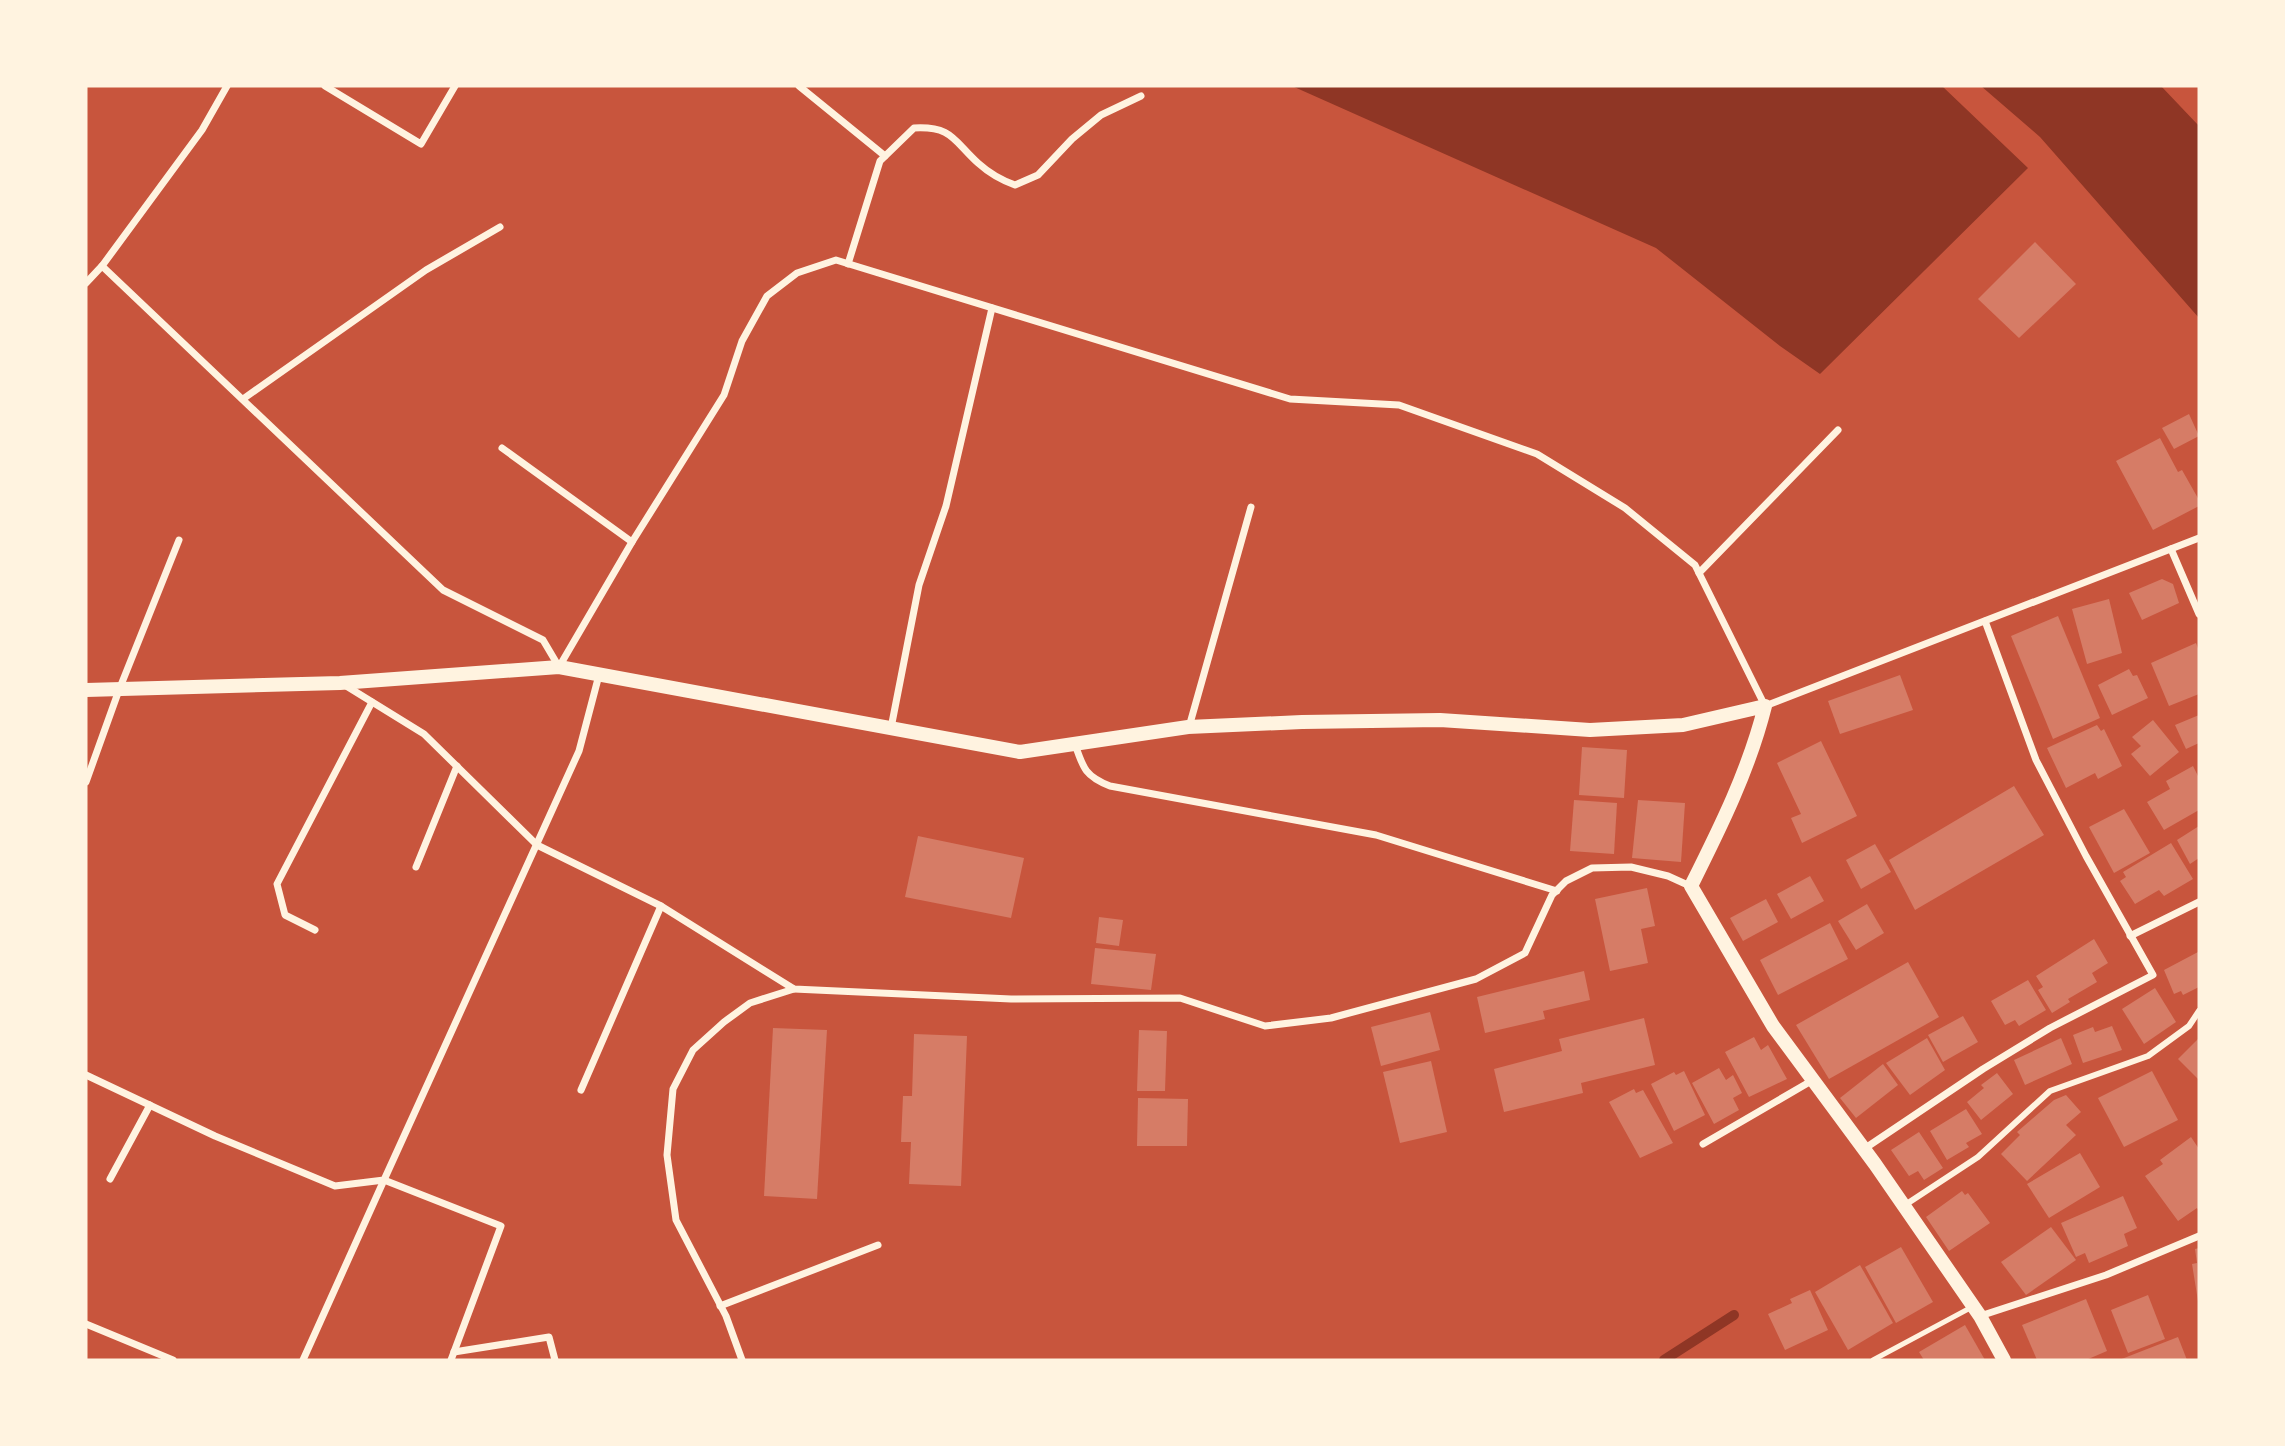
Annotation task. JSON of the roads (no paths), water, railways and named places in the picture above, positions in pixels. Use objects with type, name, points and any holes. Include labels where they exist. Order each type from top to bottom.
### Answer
[{"type":"main road","points":[[86,690],[340,683],[559,667],[1020,752],[1188,727],[1440,720],[1590,730],[1683,725],[1765,706],[1750,757],[1691,887],[1773,1026],[1904,1206],[1976,1311],[2004,1360]]},
{"type":"street","points":[[86,283],[102,266],[202,130],[227,86]]},
{"type":"street","points":[[325,86],[421,144],[455,86]]},
{"type":"street","points":[[799,86],[885,156]]},
{"type":"street","points":[[848,264],[880,161],[914,128],[933,127],[953,136],[979,164],[1000,179],[1015,185],[1038,175],[1072,139],[1101,114],[1141,96]]},
{"type":"street","points":[[243,400],[426,271],[500,228]]},
{"type":"street","points":[[102,266],[443,590],[543,640],[559,667],[632,542],[724,395],[742,341],[767,296],[797,272],[836,260],[1290,400],[1399,405],[1537,454],[1625,508],[1695,565],[1765,706],[2199,538]]},
{"type":"street","points":[[891,728],[919,585],[946,506],[992,308]]},
{"type":"street","points":[[1699,573],[1838,430]]},
{"type":"street","points":[[502,448],[632,542]]},
{"type":"street","points":[[1188,727],[1251,507]]},
{"type":"street","points":[[86,782],[119,690],[179,540]]},
{"type":"street","points":[[2171,549],[2199,614]]},
{"type":"street","points":[[1864,1149],[1983,1069],[2050,1028],[2153,975],[2036,760],[1985,621]]},
{"type":"street","points":[[303,1360],[579,751],[600,674]]},
{"type":"street","points":[[340,683],[424,734],[537,845],[661,906],[794,989]]},
{"type":"street","points":[[315,930],[285,915],[278,884],[372,702]]},
{"type":"street","points":[[1075,744],[1084,770],[1094,780],[1110,786],[1376,835],[1557,891]]},
{"type":"street","points":[[416,867],[457,766]]},
{"type":"street","points":[[742,1360],[720,1306],[676,1220],[667,1155],[673,1089],[693,1050],[750,1003],[794,989],[1011,999],[1180,998],[1265,1026],[1331,1018],[1476,979],[1525,953],[1552,895],[1566,881],[1592,869],[1631,867],[1668,876],[1691,887]]},
{"type":"street","points":[[2130,936],[2199,902]]},
{"type":"street","points":[[581,1090],[661,906]]},
{"type":"street","points":[[1904,1206],[1978,1157],[2050,1091],[2148,1056],[2189,1026],[2199,1011]]},
{"type":"street","points":[[86,1075],[215,1136],[335,1186],[384,1180],[501,1226],[451,1360]]},
{"type":"street","points":[[1703,1144],[1813,1080]]},
{"type":"street","points":[[110,1179],[150,1105]]},
{"type":"street","points":[[1976,1311],[2106,1275],[2199,1236]]},
{"type":"street","points":[[720,1306],[878,1245]]},
{"type":"street","points":[[86,1324],[173,1360]]},
{"type":"street","points":[[454,1352],[550,1337],[555,1360]]},
{"type":"lane","points":[[1873,1360],[1976,1311]]},
{"type":"waterway","points":[[1664,1360],[1734,1315]]}]
